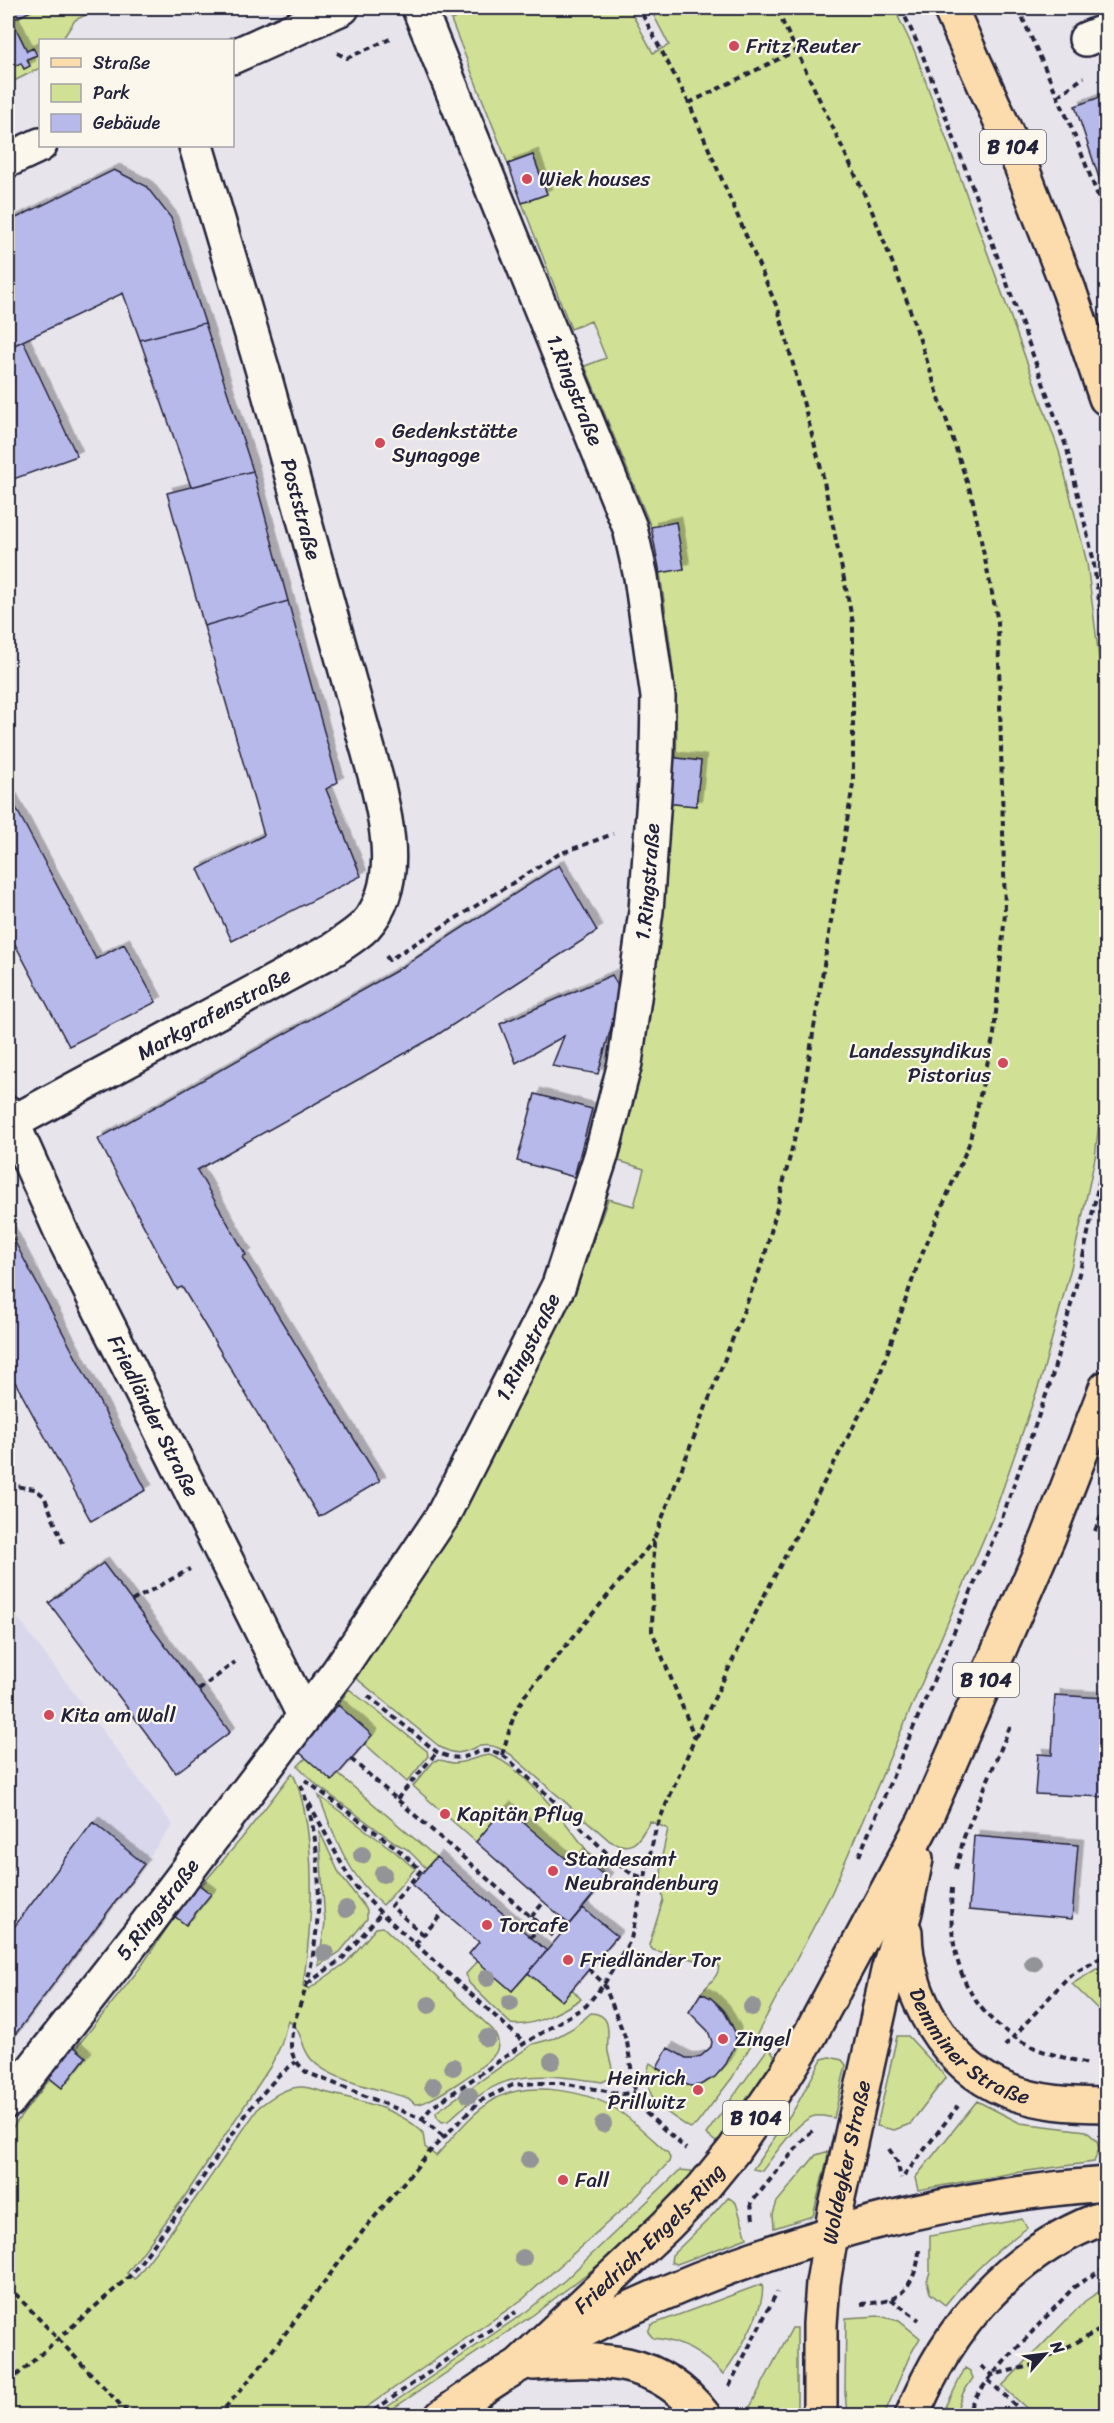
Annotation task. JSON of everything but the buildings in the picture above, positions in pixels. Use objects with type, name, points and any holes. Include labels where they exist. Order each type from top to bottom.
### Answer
[{"type":"main road","name":"B 104","points":[[950,8],[1021,166],[1069,290],[1107,398]]},
{"type":"main road","name":"Friedrich-Engels-Ring","points":[[520,2364],[666,2226],[733,2151],[810,2035],[924,1822],[1048,1538],[1107,1388]]},
{"type":"main road","name":"Friedrich-Engels-Ring","points":[[905,1912],[924,1822]]},
{"type":"main road","name":"Demminer Straße","points":[[905,1912],[906,1954],[914,1986],[926,2012],[957,2056],[981,2077],[1006,2090],[1029,2098],[1081,2105],[1107,2104]]},
{"type":"main road","name":"Woldegker Straße","points":[[820,2415],[821,2302],[832,2235],[888,1971],[905,1912]]},
{"type":"main road","points":[[832,2235],[923,2212],[1016,2194],[1107,2184]]},
{"type":"main road","points":[[912,2415],[938,2360],[966,2319],[987,2295],[1021,2263],[1052,2242],[1107,2217]]},
{"type":"main road","name":"Friedrich-Engels-Ring","points":[[442,2415],[520,2364],[639,2304],[740,2264],[832,2235]]},
{"type":"main road","name":"Friedrich-Engels-Ring","points":[[520,2364],[572,2360],[621,2362],[642,2367],[671,2384],[702,2413]]},
{"type":"street","points":[[234,56],[342,8]]},
{"type":"street","name":"1.Ringstraße","points":[[304,1716],[338,1672],[442,1517],[559,1285],[601,1156],[625,1063],[646,911],[657,754],[657,697],[641,577],[630,528],[422,16]]},
{"type":"street","points":[[8,160],[39,145]]},
{"type":"street","name":"Poststraße","points":[[196,147],[262,368],[377,783],[386,821],[389,850],[388,876]]},
{"type":"street","name":"Markgrafenstraße","points":[[9,1120],[334,949],[364,927],[380,903],[388,876]]},
{"type":"street","name":"Friedländer Straße","points":[[9,1120],[64,1238],[304,1716]]},
{"type":"street","name":"5.Ringstraße","points":[[8,2101],[146,1926],[288,1761],[304,1716]]},
{"type":"path","points":[[502,1755],[514,1715],[525,1695],[654,1539],[764,1259],[799,1121],[853,784],[853,623],[822,472],[780,312],[689,103],[639,8]]},
{"type":"path","points":[[422,2119],[431,2108],[525,2043],[586,2006],[604,1984],[631,1939],[656,1828],[695,1738],[763,1598],[878,1380],[919,1261],[969,1144],[994,1034],[1005,913],[998,622],[972,497],[905,295],[879,228],[776,8]]},
{"type":"path","points":[[901,8],[921,51],[966,170],[1067,449],[1093,558],[1107,651]]},
{"type":"path","points":[[1018,8],[1070,124],[1098,196],[1107,232]]},
{"type":"path","points":[[347,58],[422,16]]},
{"type":"path","points":[[689,103],[797,50]]},
{"type":"path","points":[[364,927],[389,960],[559,854],[652,818]]},
{"type":"path","points":[[856,1865],[1001,1521],[1052,1381],[1081,1266],[1104,1160],[1107,1133]]},
{"type":"path","points":[[8,1485],[36,1489],[44,1496],[63,1543]]},
{"type":"path","points":[[1094,1532],[1107,1502]]},
{"type":"path","points":[[654,1539],[652,1631],[695,1738]]},
{"type":"path","points":[[132,1601],[223,1552]]},
{"type":"path","points":[[338,1672],[437,1752],[450,1758],[461,1759],[489,1750],[502,1755],[536,1784],[618,1864],[632,1874],[644,1878]]},
{"type":"path","points":[[954,1874],[964,1837],[1015,1717]]},
{"type":"path","points":[[397,1799],[437,1752]]},
{"type":"path","points":[[351,1759],[556,1939]]},
{"type":"path","points":[[288,1761],[345,1872],[381,1913],[525,2043]]},
{"type":"path","points":[[288,1761],[421,1870],[391,1906],[423,1935]]},
{"type":"path","points":[[306,1797],[314,1828],[318,1921],[307,1984],[293,2027],[291,2048],[296,2062],[306,2072],[422,2119],[443,2136]]},
{"type":"path","points":[[952,1883],[950,1914],[953,1945],[960,1972],[979,2006],[1012,2037],[1037,2049],[1094,2066]]},
{"type":"path","points":[[531,1917],[544,1902]]},
{"type":"path","points":[[415,1944],[444,1912]]},
{"type":"path","points":[[307,1984],[343,1958],[381,1913]]},
{"type":"path","points":[[530,1938],[541,1925]]},
{"type":"path","points":[[1012,2037],[1068,1977],[1102,1957],[1107,1951]]},
{"type":"path","points":[[589,1969],[604,1984],[627,2042],[634,2092],[646,2113],[686,2149]]},
{"type":"path","points":[[8,2383],[131,2275],[188,2199],[254,2103],[279,2075],[296,2062]]},
{"type":"path","points":[[218,2415],[256,2372],[366,2227],[443,2136],[480,2101],[513,2085],[561,2083],[623,2094],[634,2092]]},
{"type":"path","points":[[679,2158],[694,2140]]},
{"type":"path","points":[[966,2415],[974,2399],[992,2374],[1074,2287],[1107,2267]]},
{"type":"path","points":[[8,2286],[131,2415]]},
{"type":"path","points":[[702,2413],[731,2384],[777,2293]]},
{"type":"path","points":[[366,2415],[517,2311]]},
{"type":"path","points":[[992,2374],[1030,2366],[1107,2327]]},
{"type":"path","points":[[988,2380],[1028,2415]]},
{"type":"shaded area","name":"Kita am Wall","points":[[8,1605],[173,1825],[8,2044]]},
{"type":"green space","points":[[37,8],[100,8],[75,20],[63,39],[39,39],[39,68],[8,84],[8,69],[21,63],[24,69],[30,66],[27,59],[37,55],[27,51],[12,20]]},
{"type":"green space","points":[[480,8],[629,8],[653,53],[669,45],[650,8],[894,8],[915,52],[1059,451],[1087,563],[1106,713],[1106,1056],[1095,1158],[1072,1264],[1041,1379],[993,1517],[832,1892],[732,2078],[696,2125],[690,2128],[663,2109],[652,2097],[648,2081],[650,2063],[679,2082],[690,2085],[702,2084],[716,2075],[727,2061],[734,2039],[733,2028],[722,2008],[701,1993],[718,1972],[716,1958],[708,1958],[704,1962],[653,1950],[649,1945],[663,1900],[662,1856],[668,1829],[650,1821],[638,1839],[630,1845],[625,1846],[610,1841],[510,1754],[492,1746],[456,1753],[440,1747],[356,1678],[455,1526],[576,1290],[608,1199],[634,1206],[644,1169],[619,1161],[641,1067],[661,914],[672,804],[696,806],[701,761],[676,758],[675,689],[660,573],[684,569],[676,523],[651,527],[585,366],[606,358],[591,321],[571,329],[522,203],[547,194],[533,155],[508,164],[451,20]]},
{"type":"green space","points":[[349,1689],[427,1751],[428,1756],[407,1782],[364,1743],[338,1705]]},
{"type":"green space","points":[[489,1755],[504,1762],[537,1790],[569,1827],[607,1878],[578,1855],[571,1863],[505,1808],[476,1842],[413,1786],[434,1761],[458,1763]]},
{"type":"green space","points":[[306,1758],[338,1774],[436,1857],[426,1868],[407,1849],[318,1786],[298,1766]]},
{"type":"green space","points":[[292,1773],[304,1809],[310,1853],[310,1920],[303,1986],[309,1989],[347,1962],[376,1928],[383,1927],[493,2030],[498,2046],[491,2058],[458,2083],[422,2103],[415,2104],[408,2098],[343,2079],[319,2067],[307,2054],[300,2035],[288,2020],[281,2045],[270,2067],[185,2196],[127,2273],[135,2279],[193,2202],[259,2107],[278,2094],[295,2087],[315,2089],[392,2112],[423,2133],[425,2147],[436,2156],[471,2118],[495,2099],[524,2090],[541,2089],[576,2093],[607,2104],[619,2111],[668,2153],[669,2162],[637,2196],[523,2299],[355,2415],[8,2416],[8,2133],[50,2079],[62,2088],[86,2057],[76,2048],[140,1968],[175,1916],[186,1925],[210,1895],[201,1886],[242,1838]]},
{"type":"green space","points":[[319,1796],[393,1850],[415,1869],[383,1905],[371,1894],[351,1868]]},
{"type":"green space","points":[[319,1830],[340,1875],[367,1910],[367,1919],[340,1952],[318,1966],[325,1923]]},
{"type":"green space","points":[[478,1961],[512,1991],[528,1973],[561,2001],[572,1989],[581,1999],[538,2021],[519,2025],[511,2024],[469,1983],[466,1974]]},
{"type":"green space","points":[[1106,1963],[1106,2017],[1072,1984]]},
{"type":"green space","points":[[591,2013],[599,2014],[606,2022],[608,2052],[613,2077],[602,2082],[536,2076],[519,2078],[502,2083],[485,2092],[448,2121],[442,2122],[437,2117],[436,2112],[533,2044],[555,2038],[573,2028]]},
{"type":"green space","points":[[897,2036],[908,2036],[946,2077],[910,2124],[894,2130],[877,2126]]},
{"type":"green space","points":[[769,2047],[774,2055],[775,2067],[721,2146],[706,2134]]},
{"type":"green space","points":[[830,2057],[842,2060],[846,2065],[834,2118],[815,2116],[808,2119],[786,2139],[762,2171],[753,2169],[795,2108],[822,2059]]},
{"type":"green space","points":[[977,2101],[1020,2123],[1086,2131],[1097,2141],[1099,2149],[1094,2162],[1013,2173],[918,2190],[915,2178]]},
{"type":"green space","points":[[829,2151],[813,2216],[774,2228],[773,2214],[777,2202],[816,2155]]},
{"type":"green space","points":[[680,2170],[691,2171],[698,2177],[657,2220],[533,2315],[383,2415],[374,2416],[527,2311],[565,2280]]},
{"type":"green space","points":[[728,2197],[736,2203],[747,2238],[677,2264],[671,2262],[672,2255]]},
{"type":"green space","points":[[1022,2219],[1027,2228],[983,2263],[945,2305],[930,2293],[927,2281],[930,2272],[930,2236]]},
{"type":"green space","points":[[762,2284],[756,2317],[723,2374],[708,2360],[683,2345],[653,2338],[648,2332],[651,2325]]},
{"type":"green space","points":[[1106,2287],[1106,2415],[1034,2415],[1002,2386],[1085,2301]]},
{"type":"green space","points":[[880,2316],[899,2321],[920,2338],[910,2355],[884,2415],[847,2415],[846,2318]]},
{"type":"green space","points":[[792,2328],[797,2328],[797,2415],[751,2415],[749,2409]]},
{"type":"green space","points":[[965,2368],[970,2371],[973,2378],[963,2393],[955,2415],[942,2415]]},
{"type":"place","name":"Fritz Reuter","points":[[734,46]]},
{"type":"place","name":"Wiek houses","points":[[527,179]]},
{"type":"place","name":"Gedenkstätte Synagoge","points":[[380,443]]},
{"type":"place","name":"Landessyndikus Pistorius","points":[[1003,1063]]},
{"type":"place","name":"Kita am Wall","points":[[49,1715]]},
{"type":"place","name":"Kapitän Pflug","points":[[445,1814]]},
{"type":"place","name":"Standesamt Neubrandenburg","points":[[553,1871]]},
{"type":"place","name":"Torcafe","points":[[487,1925]]},
{"type":"place","name":"Friedländer Tor","points":[[568,1960]]},
{"type":"place","name":"Zingel","points":[[723,2039]]},
{"type":"place","name":"Heinrich Prillwitz","points":[[698,2090]]},
{"type":"place","name":"Fall","points":[[563,2180]]}]
